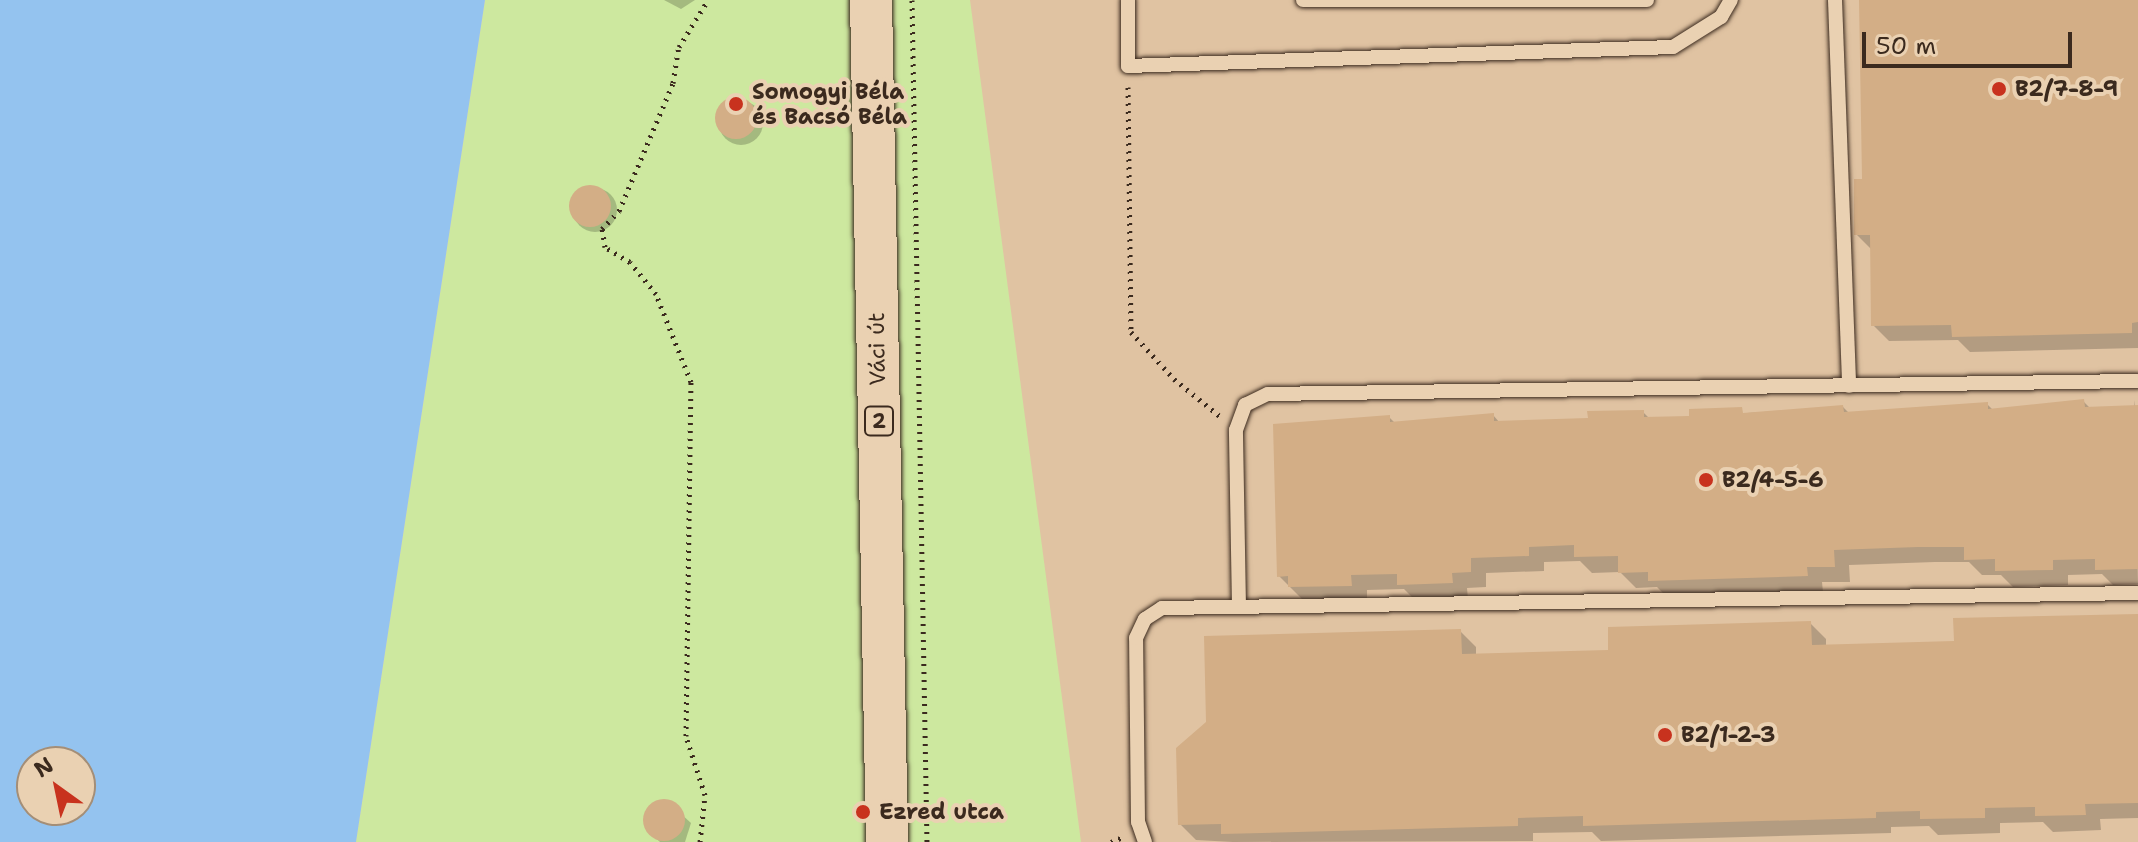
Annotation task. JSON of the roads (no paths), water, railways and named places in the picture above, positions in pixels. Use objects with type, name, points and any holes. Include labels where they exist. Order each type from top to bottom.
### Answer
[{"type":"main road","name":"Váci út","points":[[871,0],[887,842]]},
{"type":"lane","points":[[1128,0],[1128,66],[1673,47],[1721,17],[1731,0]]},
{"type":"lane","points":[[1303,0],[1647,0]]},
{"type":"lane","points":[[1835,0],[1849,386]]},
{"type":"lane","points":[[1239,607],[1236,430],[1245,405],[1268,394],[2138,381]]},
{"type":"lane","points":[[1145,842],[1138,822],[1136,638],[1145,619],[1162,608],[2138,593]]},
{"type":"water","points":[[0,0],[485,0],[356,842],[0,842]]},
{"type":"place","name":"B2/7-8-9","points":[[1999,89]]},
{"type":"place","name":"Somogyi Béla és Bacsó Béla","points":[[736,104]]},
{"type":"place","name":"B2/4-5-6","points":[[1706,480]]},
{"type":"place","name":"B2/1-2-3","points":[[1665,735]]},
{"type":"place","name":"Ezred utca","points":[[863,812]]}]
